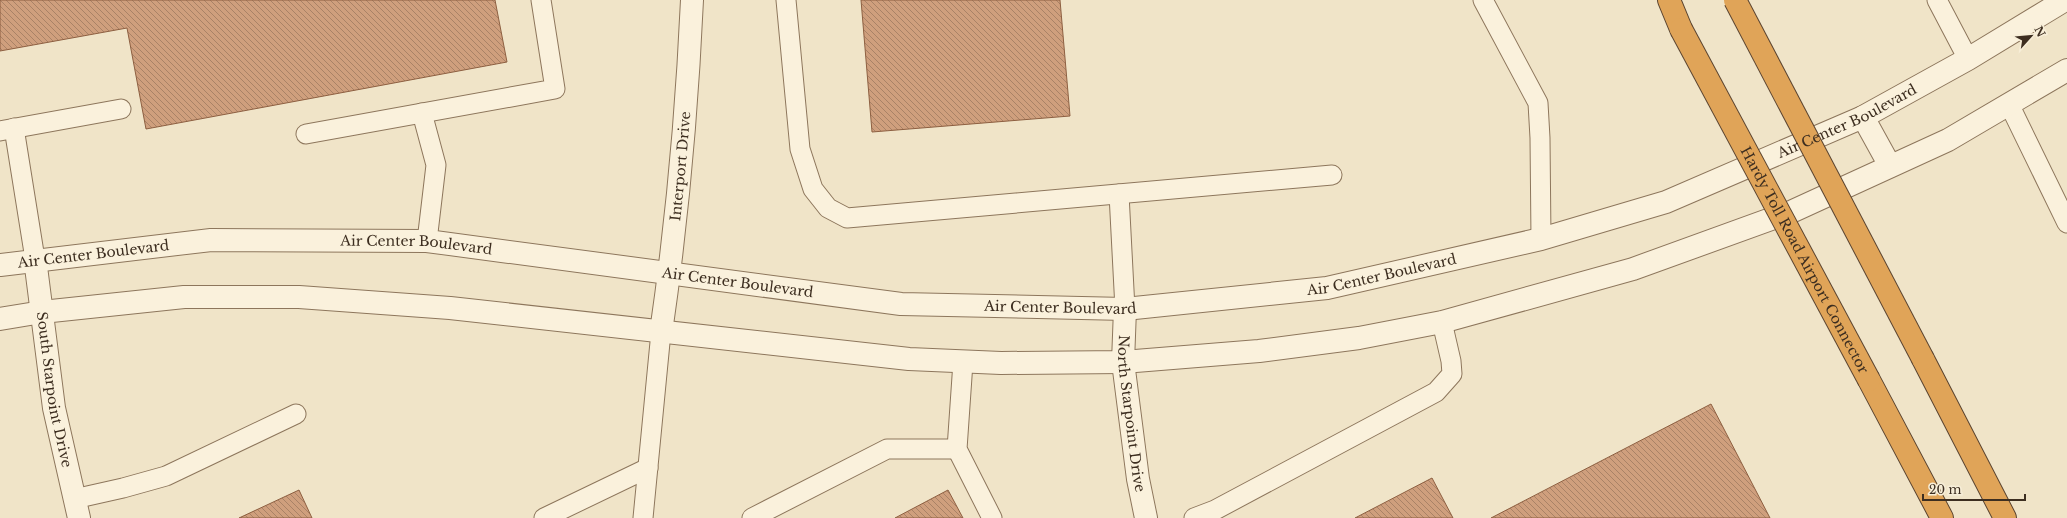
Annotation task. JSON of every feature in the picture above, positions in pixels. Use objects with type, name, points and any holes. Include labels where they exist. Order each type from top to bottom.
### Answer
[{"type":"highway","name":"Hardy Toll Road Airport Connector","points":[[1669,0],[1681,29],[1942,518]]},
{"type":"highway","points":[[1735,0],[1923,358],[2005,518]]},
{"type":"street","name":"Interport Drive","points":[[661,332],[669,273],[689,61],[692,0]]},
{"type":"street","name":"Air Center Boulevard","points":[[0,265],[211,240],[427,241],[901,304],[1125,309],[1327,288],[1541,239],[1666,202],[1863,117],[1968,59],[2065,0]]},
{"type":"street","points":[[0,319],[42,312],[184,297],[299,297],[450,308],[909,359],[1001,363],[1123,362],[1259,351],[1359,338],[1442,322],[1633,269],[1793,211],[1948,140],[2067,70]]},
{"type":"street","points":[[1863,117],[1890,166]]},
{"type":"street","name":"South Starpoint Drive","points":[[35,260],[54,408],[76,508]]},
{"type":"street","name":"North Starpoint Drive","points":[[1125,309],[1123,362],[1138,479],[1146,518]]},
{"type":"lane","points":[[306,134],[555,89],[541,0]]},
{"type":"lane","points":[[786,0],[800,149],[813,188],[828,208],[847,218],[1332,175]]},
{"type":"lane","points":[[1483,0],[1538,103],[1540,138],[1541,239]]},
{"type":"lane","points":[[1937,0],[1968,59]]},
{"type":"lane","points":[[2009,104],[2067,223]]},
{"type":"lane","points":[[35,260],[7,130],[121,109]]},
{"type":"lane","points":[[422,113],[436,165],[427,241]]},
{"type":"lane","points":[[1119,194],[1125,309]]},
{"type":"lane","points":[[1194,518],[1217,514],[1436,392],[1452,374],[1451,361],[1442,322]]},
{"type":"lane","points":[[643,518],[661,332]]},
{"type":"lane","points":[[963,362],[957,450],[992,518]]},
{"type":"lane","points":[[76,508],[123,488],[166,476],[296,414]]},
{"type":"lane","points":[[752,518],[887,449],[957,450]]},
{"type":"lane","points":[[544,518],[648,468]]},
{"type":"building","points":[[0,0],[495,0],[507,62],[146,129],[127,28],[0,51]]},
{"type":"building","points":[[861,0],[1060,0],[1070,116],[872,132]]},
{"type":"building","points":[[1711,404],[1770,518],[1491,518]]},
{"type":"building","points":[[1432,478],[1453,518],[1355,518]]},
{"type":"building","points":[[299,490],[312,518],[239,518]]},
{"type":"building","points":[[948,490],[963,518],[895,518]]}]
